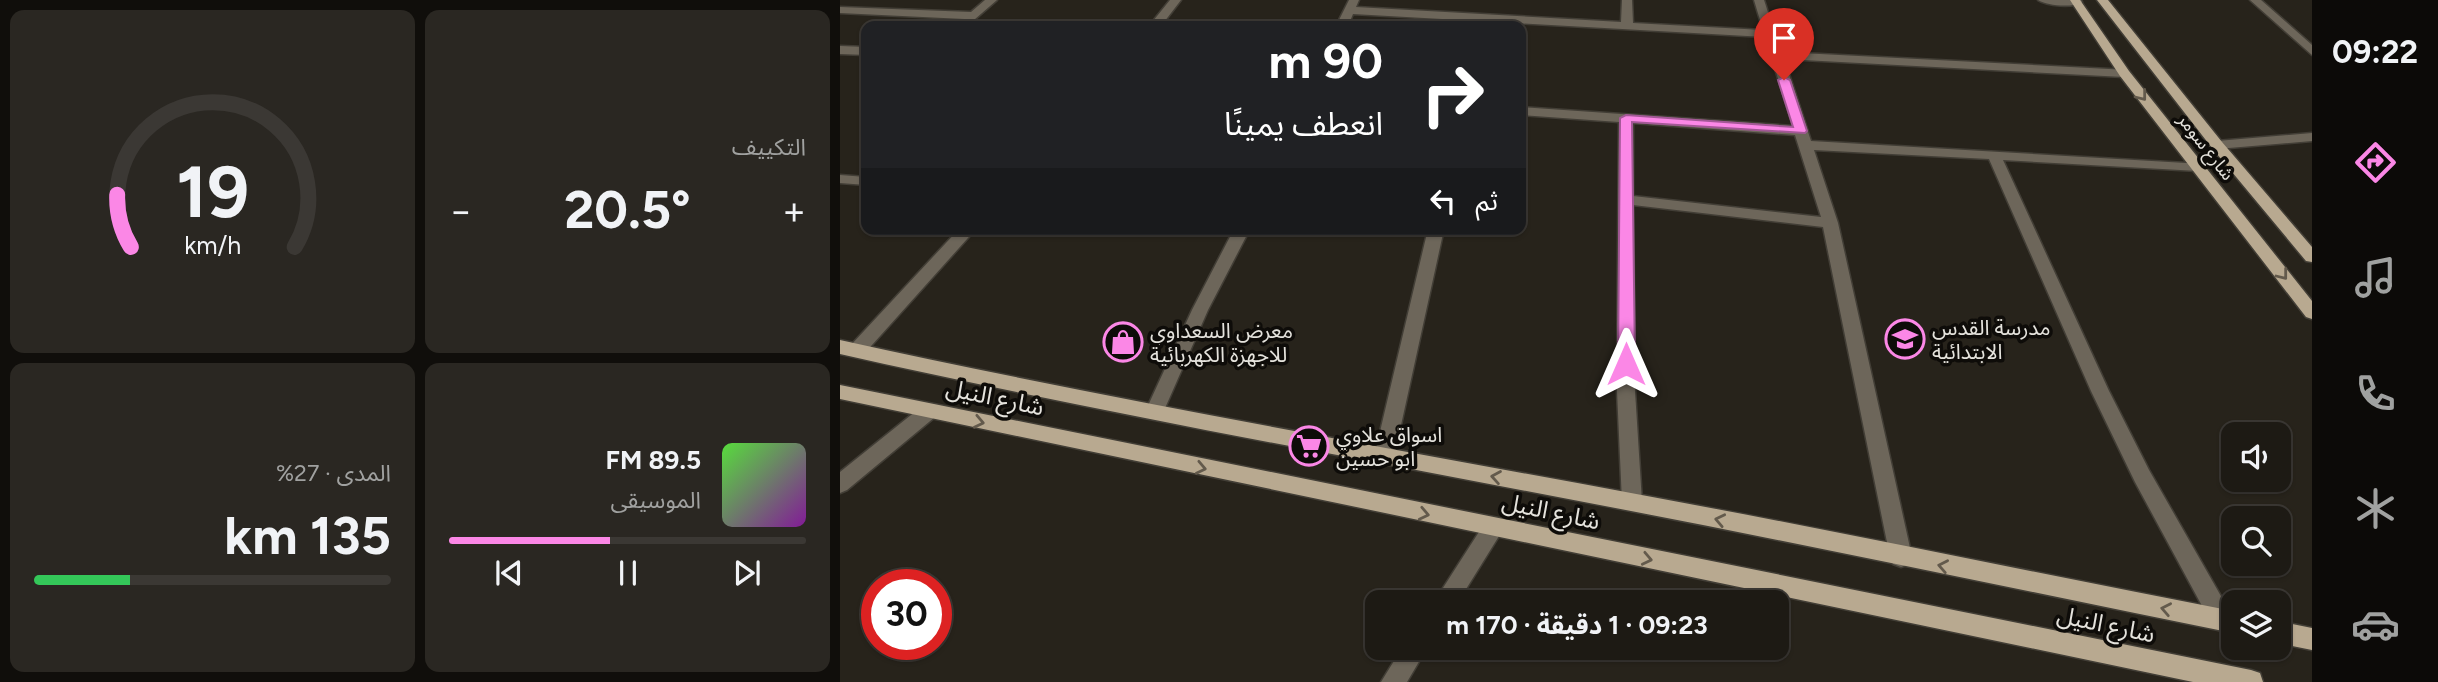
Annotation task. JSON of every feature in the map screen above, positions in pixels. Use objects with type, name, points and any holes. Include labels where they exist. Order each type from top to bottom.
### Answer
[{"type":"main road","name":"شارع سومر","points":[[2102,0],[2217,145],[2312,257]]},
{"type":"main road","name":"شارع سومر","points":[[2076,1],[2124,73],[2312,313]]},
{"type":"main road","name":"شارع النيل","points":[[848,348],[971,376],[1384,457],[1632,502],[2221,620]]},
{"type":"main road","name":"شارع النيل","points":[[840,392],[2251,682]]},
{"type":"main road","points":[[2291,635],[2312,639]]},
{"type":"street","points":[[969,21],[992,0]]},
{"type":"street","points":[[1159,21],[1176,0]]},
{"type":"street","points":[[1627,0],[1627,27]]},
{"type":"street","points":[[1759,0],[1830,223],[1901,557]]},
{"type":"street","points":[[2043,0],[2076,1]]},
{"type":"street","points":[[2255,0],[2312,51]]},
{"type":"street","points":[[1344,21],[1352,5],[1627,27],[1769,34]]},
{"type":"street","points":[[840,10],[975,16]]},
{"type":"street","points":[[840,50],[861,51]]},
{"type":"street","points":[[1776,55],[2124,73]]},
{"type":"street","points":[[1526,111],[1626,118],[1803,138],[1994,155],[2197,167]]},
{"type":"street","points":[[1626,118],[1626,391],[1632,502]]},
{"type":"street","points":[[2217,145],[2312,137]]},
{"type":"street","points":[[1994,155],[2100,391],[2142,476],[2221,611]]},
{"type":"street","points":[[840,179],[861,181]]},
{"type":"street","points":[[1627,200],[1830,223]]},
{"type":"street","points":[[848,348],[962,235]]},
{"type":"street","points":[[1155,410],[1199,310],[1239,235]]},
{"type":"street","points":[[1384,457],[1435,235]]},
{"type":"street","points":[[840,484],[928,412]]},
{"type":"street","points":[[1453,590],[1493,528]]},
{"type":"street","points":[[1393,682],[1407,660]]},
{"type":"place","name":"مدرسة القدس الابتدائية","points":[[1905,339]]},
{"type":"place","name":"معرض السعداوي للاجهزة الكهربائية","points":[[1123,342]]},
{"type":"place","name":"اسواق علاوي ابو حسين","points":[[1309,446]]},
{"type":"route","points":[[1626,364],[1626,118],[1800,131],[1784,80]]}]
